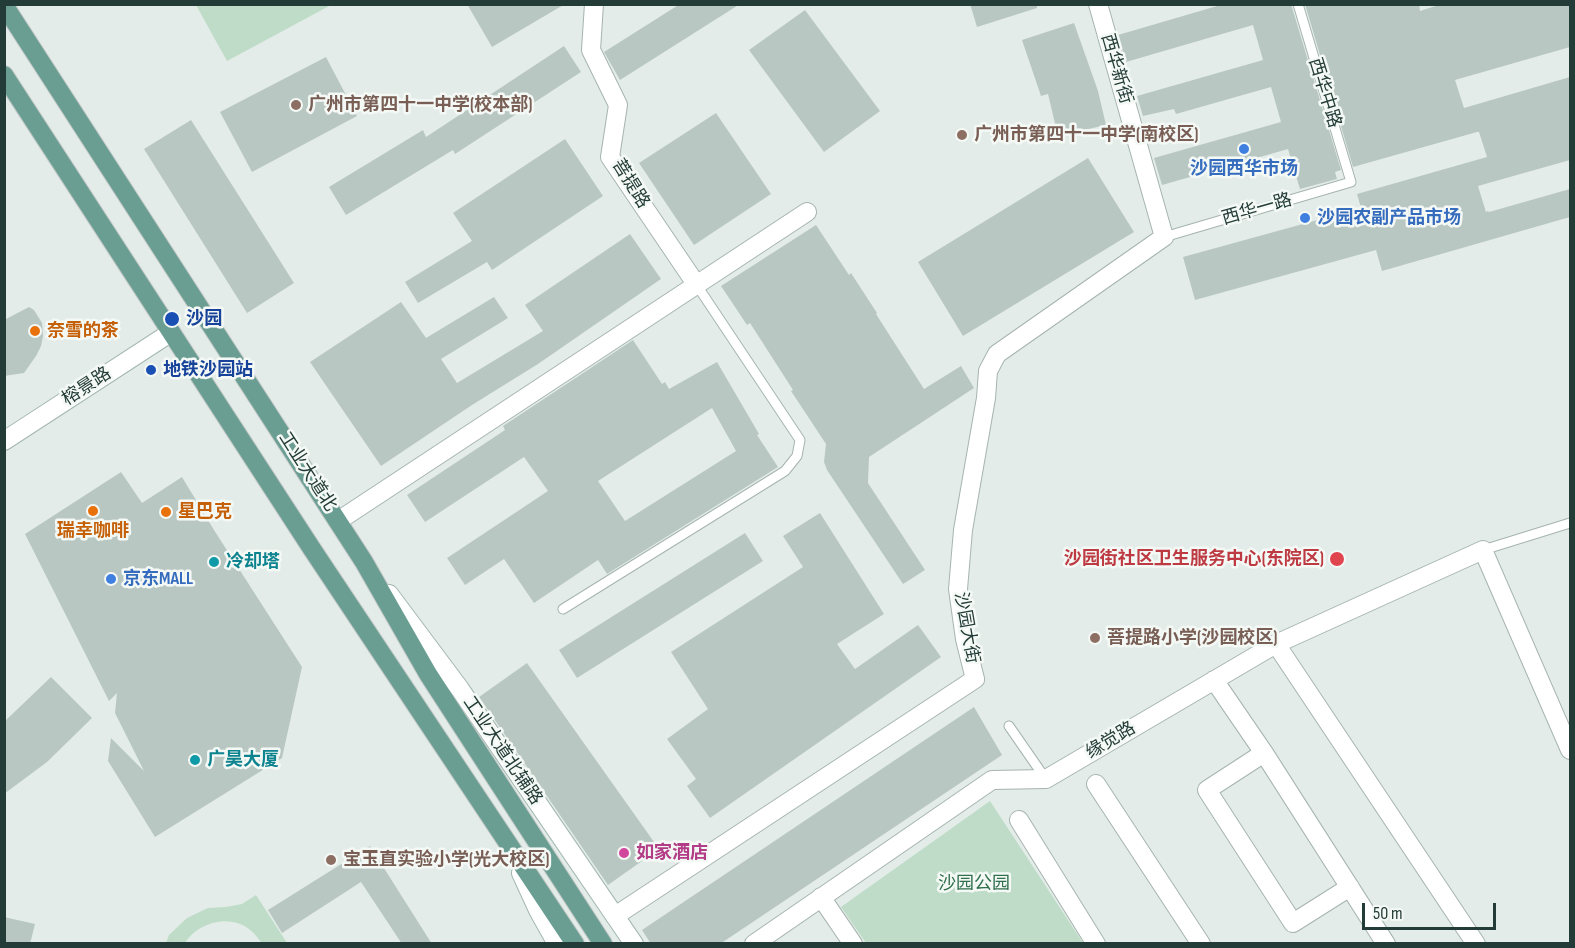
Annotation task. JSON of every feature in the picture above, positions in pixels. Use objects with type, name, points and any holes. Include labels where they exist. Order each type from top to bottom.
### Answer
[{"type":"main road","name":"工业大道北","points":[[4,5],[338,521],[428,674],[603,944]]},
{"type":"main road","points":[[4,75],[170,333],[575,944]]},
{"type":"street","name":"菩提路","points":[[594,4],[591,50],[618,105],[610,157],[696,284]]},
{"type":"street","name":"西华新街","points":[[1098,4],[1164,237]]},
{"type":"street","points":[[338,521],[807,212]]},
{"type":"street","name":"沙园大街","points":[[615,916],[975,679],[965,639],[958,588],[963,530],[985,407],[988,372],[997,354],[1164,237]]},
{"type":"street","name":"榕景路","points":[[4,441],[170,333]]},
{"type":"street","points":[[1483,550],[1570,750]]},
{"type":"street","name":"缘觉路","points":[[754,944],[992,780],[1046,779],[1276,644],[1483,550]]},
{"type":"street","name":"工业大道北辅路","points":[[364,562],[460,689],[634,944]]},
{"type":"street","points":[[1276,644],[1476,944]]},
{"type":"street","points":[[1214,680],[1350,887],[1380,942]]},
{"type":"street","points":[[1264,753],[1207,790],[1293,923],[1350,887]]},
{"type":"street","points":[[1096,784],[1201,944]]},
{"type":"street","points":[[1019,820],[1096,944]]},
{"type":"street","points":[[503,833],[557,944]]},
{"type":"street","points":[[821,897],[854,944]]},
{"type":"lane","name":"西华中路","points":[[1298,4],[1351,182]]},
{"type":"lane","name":"西华一路","points":[[1164,237],[1351,182]]},
{"type":"lane","points":[[563,609],[785,471],[797,456],[800,440],[696,284]]},
{"type":"lane","points":[[1483,550],[1570,523]]},
{"type":"lane","points":[[1009,726],[1046,779]]},
{"type":"green space","points":[[196,5],[331,5],[227,61]]},
{"type":"green space","name":"沙园公园","points":[[990,801],[1083,943],[866,943],[841,907]]},
{"type":"green space","points":[[256,895],[287,943],[260,943],[252,931],[246,927],[225,921],[202,927],[185,943],[166,943],[169,935],[187,918],[208,908],[242,904]]},
{"type":"building","points":[[467,4],[565,4],[492,47]]},
{"type":"building","points":[[680,4],[740,4],[620,80],[604,52]]},
{"type":"building","points":[[970,4],[1037,4],[1037,8],[977,27]]},
{"type":"building","points":[[1224,4],[1291,4],[1341,170],[1335,172],[1337,179],[1300,189],[1288,149],[1162,185],[1154,158],[1281,122],[1271,87],[1176,114],[1174,109],[1143,116],[1137,96],[1263,60],[1253,25],[1126,62],[1118,35]]},
{"type":"building","points":[[1305,4],[1419,4],[1420,11],[1442,4],[1570,4],[1570,47],[1455,80],[1464,108],[1570,77],[1570,160],[1478,186],[1486,212],[1570,189],[1570,217],[1382,271],[1376,250],[1195,300],[1183,257],[1361,208],[1357,194],[1487,157],[1479,132],[1477,132],[1353,167]]},
{"type":"building","points":[[805,10],[880,111],[824,152],[749,50]]},
{"type":"building","points":[[1074,23],[1098,91],[1106,125],[1058,136],[1048,94],[1041,96],[1022,40]]},
{"type":"building","points":[[564,46],[581,72],[455,154],[453,150],[346,215],[329,187],[423,130],[426,137]]},
{"type":"building","points":[[326,57],[357,116],[252,172],[220,112]]},
{"type":"building","points":[[716,113],[771,194],[694,245],[639,163]]},
{"type":"building","points":[[191,120],[294,283],[247,313],[144,149]]},
{"type":"building","points":[[565,139],[603,196],[492,270],[487,262],[418,303],[405,282],[472,241],[453,213]]},
{"type":"building","points":[[1088,158],[1134,232],[963,336],[918,262]]},
{"type":"building","points":[[816,225],[849,275],[851,273],[924,389],[961,366],[974,388],[869,457],[868,483],[925,570],[903,584],[827,470],[824,462],[826,444],[750,323],[747,325],[721,286]]},
{"type":"building","points":[[630,234],[661,279],[538,364],[381,466],[310,362],[401,302],[426,338],[494,297],[508,318],[441,359],[457,383],[543,331],[525,305]]},
{"type":"building","points":[[29,307],[34,310],[42,323],[41,346],[24,373],[4,376],[4,320]]},
{"type":"building","points":[[633,340],[662,384],[665,382],[669,389],[717,362],[759,434],[757,435],[778,467],[607,574],[598,560],[534,603],[504,559],[465,585],[447,558],[548,491],[524,457],[425,522],[407,495],[505,430],[503,426]],"holes":[[[712,408],[736,451],[625,521],[598,481]]]},
{"type":"building","points":[[121,472],[142,503],[182,477],[302,667],[282,758],[155,837],[108,761],[111,738],[144,771],[115,713],[117,693],[109,701],[25,534]]},
{"type":"building","points":[[820,513],[884,614],[837,644],[855,669],[918,625],[941,657],[710,818],[687,786],[696,779],[667,739],[708,709],[671,652],[803,567],[783,536]]},
{"type":"building","points":[[745,533],[763,561],[577,678],[559,650]]},
{"type":"building","points":[[527,663],[659,849],[608,885],[479,697]]},
{"type":"building","points":[[51,677],[92,718],[47,762],[4,794],[4,722]]},
{"type":"building","points":[[974,707],[1002,755],[720,944],[651,944],[642,930]]},
{"type":"building","points":[[370,846],[432,944],[402,944],[361,882],[282,933],[268,910]]},
{"type":"building","points":[[4,917],[35,924],[30,944],[4,944]]},
{"type":"place","name":"广州市第四十一中学(校本部)","points":[[296,105]]},
{"type":"place","name":"广州市第四十一中学(南校区)","points":[[962,135]]},
{"type":"place","name":"沙园西华市场","points":[[1244,149]]},
{"type":"place","name":"沙园农副产品市场","points":[[1305,218]]},
{"type":"place","name":"沙园","points":[[172,319]]},
{"type":"place","name":"奈雪的茶","points":[[35,331]]},
{"type":"place","name":"地铁沙园站","points":[[151,370]]},
{"type":"place","name":"瑞幸咖啡","points":[[93,511]]},
{"type":"place","name":"星巴克","points":[[166,512]]},
{"type":"place","name":"沙园街社区卫生服务中心(东院区)","points":[[1337,559]]},
{"type":"place","name":"冷却塔","points":[[214,562]]},
{"type":"place","name":"京东MALL","points":[[111,579]]},
{"type":"place","name":"菩提路小学(沙园校区)","points":[[1095,638]]},
{"type":"place","name":"广昊大厦","points":[[195,760]]},
{"type":"place","name":"如家酒店","points":[[624,853]]},
{"type":"place","name":"宝玉直实验小学(光大校区)","points":[[331,860]]}]
